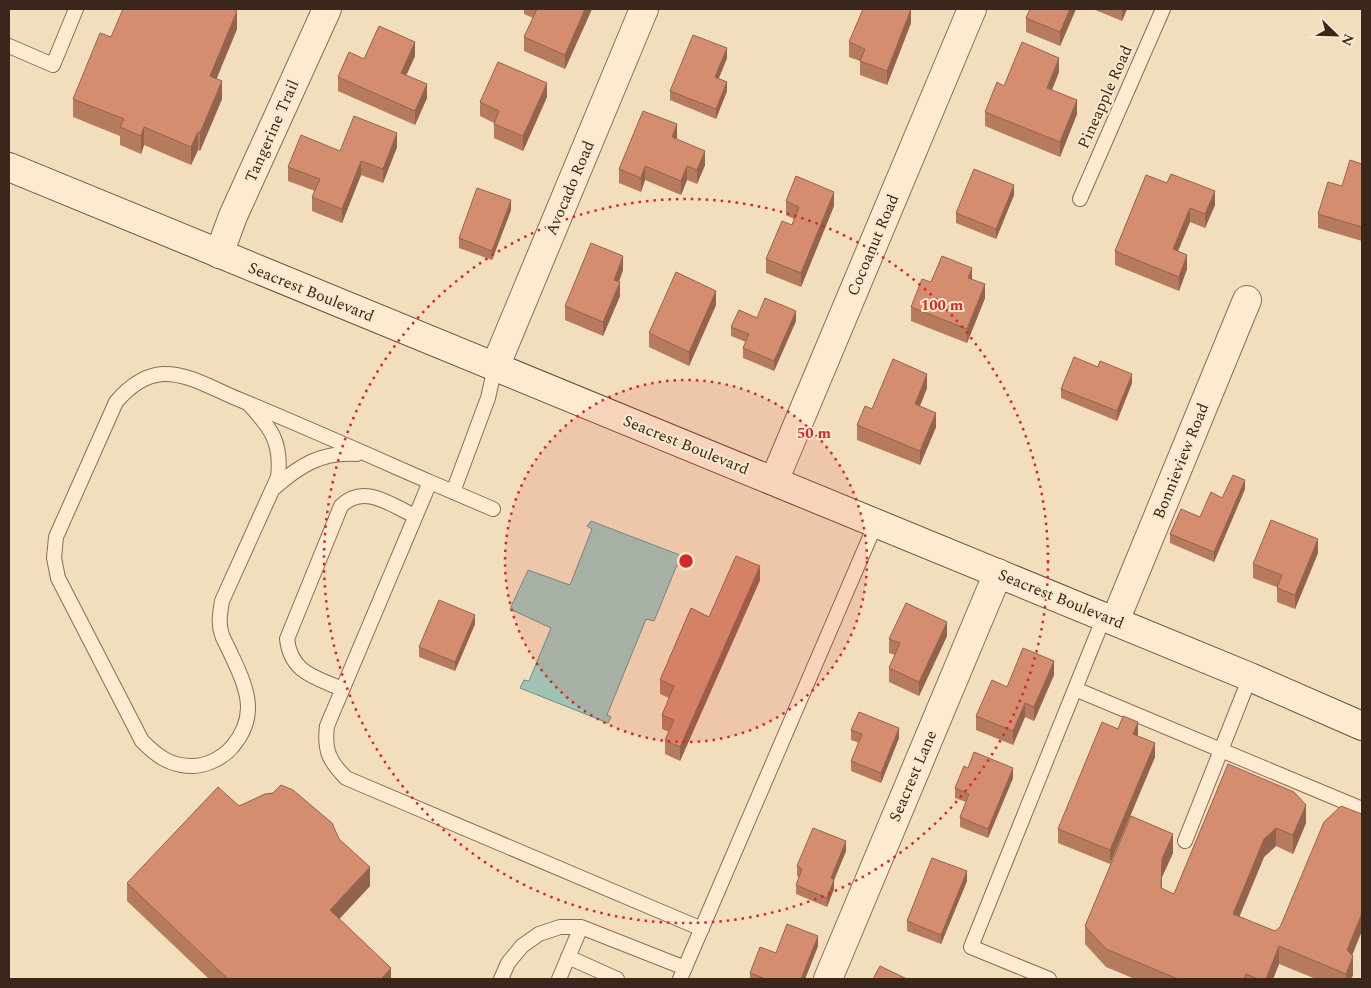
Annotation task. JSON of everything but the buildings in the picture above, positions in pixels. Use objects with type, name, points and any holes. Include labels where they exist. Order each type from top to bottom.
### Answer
[{"type":"street","name":"Tangerine Trail","points":[[219,254],[233,216],[327,9]]},
{"type":"street","name":"Avocado Road","points":[[495,367],[644,9]]},
{"type":"street","name":"Cocoanut Road","points":[[774,481],[972,9]]},
{"type":"street","name":"Seacrest Boulevard","points":[[9,167],[1250,677],[1362,726]]},
{"type":"street","name":"Bonnieview Road","points":[[1109,619],[1247,300]]},
{"type":"street","name":"Seacrest Lane","points":[[828,979],[998,573]]},
{"type":"lane","points":[[9,46],[53,65],[76,9]]},
{"type":"lane","name":"Pineapple Road","points":[[1080,199],[1163,9]]},
{"type":"lane","points":[[453,492],[488,398],[495,367]]},
{"type":"lane","points":[[248,403],[270,428],[278,444],[280,460],[278,477],[222,601],[219,618],[222,635],[244,682],[249,701],[248,720],[240,738],[228,752],[211,762],[192,766],[173,763],[156,755],[142,741],[58,578],[54,558],[56,537],[116,402],[128,389],[144,379],[162,374],[180,375],[248,403],[492,508]]},
{"type":"lane","points":[[273,489],[293,472],[316,459],[341,453],[369,455]]},
{"type":"lane","points":[[430,482],[327,726],[325,741],[328,755],[336,768],[346,778],[702,929]]},
{"type":"lane","points":[[342,689],[302,671],[288,651],[287,639],[341,506],[354,496],[370,496],[415,516]]},
{"type":"lane","points":[[501,979],[508,963],[522,946],[540,934],[560,928],[581,928],[682,974],[876,523]]},
{"type":"lane","points":[[1049,979],[970,947],[1075,689],[1109,619]]},
{"type":"lane","points":[[1185,840],[1250,677]]},
{"type":"lane","points":[[1075,689],[1362,809]]},
{"type":"lane","points":[[559,979],[581,928]]},
{"type":"lane","points":[[568,957],[617,979]]},
{"type":"shaded area","points":[[591,521],[685,557],[681,567],[677,565],[654,621],[646,619],[607,715],[611,717],[608,723],[520,688],[524,680],[529,681],[551,628],[510,609],[528,570],[570,585],[592,529],[587,526]]}]
